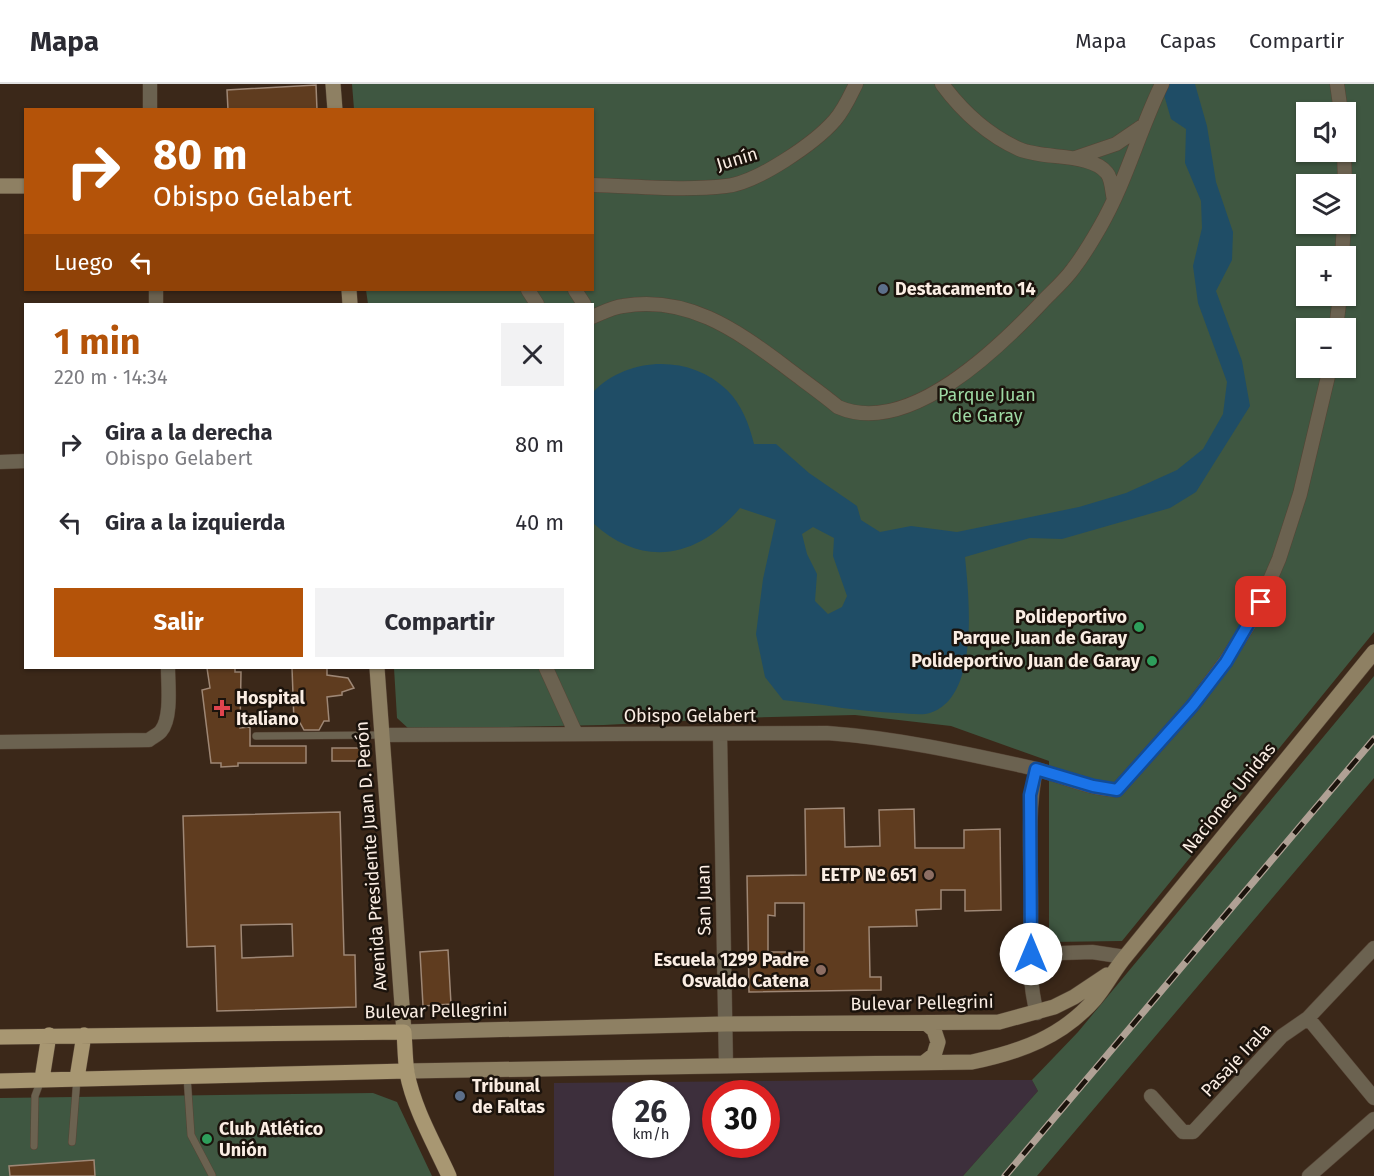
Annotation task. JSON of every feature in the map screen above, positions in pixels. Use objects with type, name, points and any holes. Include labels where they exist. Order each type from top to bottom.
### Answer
[{"type":"main road","name":"Bulevar Pellegrini","points":[[0,1037],[404,1032]]},
{"type":"main road","name":"Avenida Presidente Juan D. Perón","points":[[404,1032],[407,1071],[424,1122],[449,1176]]},
{"type":"main road","points":[[42,1079],[49,1035]]},
{"type":"main road","points":[[77,1078],[84,1035]]},
{"type":"main road","points":[[0,1081],[407,1071]]},
{"type":"street","points":[[150,84],[150,108]]},
{"type":"street","points":[[333,84],[335,108]]},
{"type":"street","name":"Junín","points":[[594,185],[728,186],[753,178],[769,170],[817,137],[836,119],[856,84]]},
{"type":"street","points":[[942,84],[957,105],[997,137],[1022,150],[1070,159],[1083,159],[1094,163],[1108,175],[1114,200]]},
{"type":"street","points":[[1337,84],[1340,102]]},
{"type":"street","points":[[594,316],[622,306],[657,304],[692,309],[742,334],[838,407],[867,415],[886,412],[941,388],[989,355],[1020,327],[1073,270],[1114,200],[1159,90]]},
{"type":"street","points":[[1070,159],[1116,144],[1144,125]]},
{"type":"street","points":[[0,186],[24,186]]},
{"type":"street","name":"Obispo Gelabert","points":[[382,735],[827,733],[880,736],[1036,769],[1093,786],[1117,790],[1193,705],[1226,662],[1255,615],[1279,559],[1300,494],[1328,378]]},
{"type":"street","points":[[0,462],[24,461]]},
{"type":"street","name":"Naciones Unidas","points":[[1114,970],[1374,652]]},
{"type":"street","points":[[0,742],[149,740],[161,731],[166,720],[169,698],[168,669]]},
{"type":"street","name":"Avenida Presidente Juan D. Perón","points":[[377,669],[404,1032]]},
{"type":"street","points":[[546,669],[576,734]]},
{"type":"street","name":"San Juan","points":[[720,734],[726,1066]]},
{"type":"street","points":[[1036,769],[1030,795],[1031,954],[1033,1000],[1037,1013]]},
{"type":"street","name":"Pasaje Irala","points":[[1151,1096],[1183,1132],[1193,1132],[1282,1036],[1308,1018],[1374,948]]},
{"type":"street","points":[[1031,954],[1092,952],[1125,957]]},
{"type":"street","points":[[407,1071],[972,1062],[1011,1053],[1046,1040],[1089,1004],[1114,970]]},
{"type":"street","name":"Bulevar Pellegrini","points":[[404,1032],[724,1024],[999,1022],[1037,1013],[1074,997],[1114,970]]},
{"type":"street","points":[[1308,1018],[1374,1098]]},
{"type":"street","points":[[925,1062],[934,1055],[938,1042],[934,1030],[926,1023]]},
{"type":"street","points":[[1309,1176],[1374,1119]]},
{"type":"lane","name":"Obispo Gelabert","points":[[256,736],[382,735]]},
{"type":"lane","points":[[187,1076],[191,1136],[212,1174]]},
{"type":"lane","points":[[72,1142],[77,1078]]},
{"type":"lane","points":[[34,1146],[35,1096],[42,1079]]},
{"type":"shaded area","points":[[1032,1080],[1038,1091],[963,1176],[554,1176],[554,1083],[612,1082],[612,1158],[690,1158],[690,1082],[702,1082],[702,1158],[780,1158],[780,1081]]},
{"type":"green space","name":"Parque Juan de Garay","points":[[352,84],[1374,84],[1374,632],[1122,941],[1049,942],[1049,761],[951,726],[855,715],[604,725],[409,729],[397,718],[394,669],[594,669],[594,303],[368,303],[366,291],[594,291],[594,108],[354,108]]},
{"type":"green space","points":[[1374,676],[1374,778],[1037,1176],[963,1176],[1038,1091],[1032,1080],[1078,1032]]},
{"type":"green space","name":"Club Atlético Unión","points":[[373,1093],[397,1102],[432,1176],[0,1176],[0,1098]]},
{"type":"water","points":[[1153,84],[1195,84],[1207,126],[1216,182],[1233,232],[1232,260],[1216,291],[1242,361],[1250,406],[1196,492],[1170,508],[1062,539],[1030,538],[965,557],[969,622],[968,647],[955,691],[943,706],[925,714],[919,714],[869,711],[783,700],[765,677],[756,634],[763,579],[776,520],[740,508],[724,525],[706,538],[688,547],[670,552],[650,552],[631,547],[612,538],[594,524],[594,391],[607,380],[624,371],[659,364],[678,365],[712,378],[737,402],[750,429],[754,444],[776,444],[809,473],[857,506],[861,520],[880,532],[911,526],[957,532],[1079,507],[1126,493],[1177,470],[1203,449],[1223,414],[1227,382],[1198,303],[1193,266],[1202,228],[1201,201],[1185,163],[1186,129],[1171,119],[1162,88]],"holes":[[[813,527],[834,538],[833,556],[847,596],[842,607],[828,614],[815,601],[817,574],[807,554],[802,534]]]},
{"type":"building","points":[[316,85],[317,108],[228,108],[227,90]]},
{"type":"building","name":"Hospital Italiano","points":[[207,669],[235,669],[235,672],[241,672],[240,728],[250,727],[250,746],[306,746],[306,763],[238,763],[238,766],[221,767],[221,763],[211,763],[202,690],[210,688]]},
{"type":"building","points":[[292,669],[327,669],[327,675],[348,678],[354,688],[342,692],[342,695],[327,697],[329,721],[324,721],[319,730],[304,730],[299,721],[294,721]]},
{"type":"building","points":[[332,748],[367,748],[367,761],[332,761]]},
{"type":"building","points":[[844,808],[845,847],[880,846],[879,810],[914,809],[915,848],[964,848],[964,830],[1000,829],[1001,910],[965,911],[965,890],[941,890],[941,909],[916,910],[917,926],[869,927],[870,977],[881,977],[881,990],[749,992],[747,876],[806,875],[805,809]],"holes":[[[775,903],[804,903],[804,952],[768,952],[768,915],[775,916]]]},
{"type":"building","points":[[340,812],[344,955],[355,955],[356,1007],[217,1011],[215,946],[187,947],[183,816]],"holes":[[[292,924],[293,956],[242,958],[241,925]]]},
{"type":"building","points":[[448,950],[451,1004],[423,1006],[420,952]]},
{"type":"building","points":[[94,1160],[95,1176],[10,1176],[9,1166]]},
{"type":"railway","points":[[1005,1176],[1374,739]]},
{"type":"place","name":"Destacamento 14","points":[[883,289]]},
{"type":"place","name":"Polideportivo Parque Juan de Garay","points":[[1139,627]]},
{"type":"place","name":"Polideportivo Juan de Garay","points":[[1152,661]]},
{"type":"place","name":"Hospital Italiano","points":[[222,708]]},
{"type":"place","name":"EETP Nº 651","points":[[929,875]]},
{"type":"place","name":"Escuela 1299 Padre Osvaldo Catena","points":[[821,970]]},
{"type":"place","name":"Tribunal de Faltas","points":[[460,1096]]},
{"type":"place","name":"Club Atlético Unión","points":[[207,1139]]},
{"type":"route","points":[[1031,954],[1030,795],[1036,769],[1108,790],[1117,790],[1193,705],[1226,662],[1261,602]]}]
